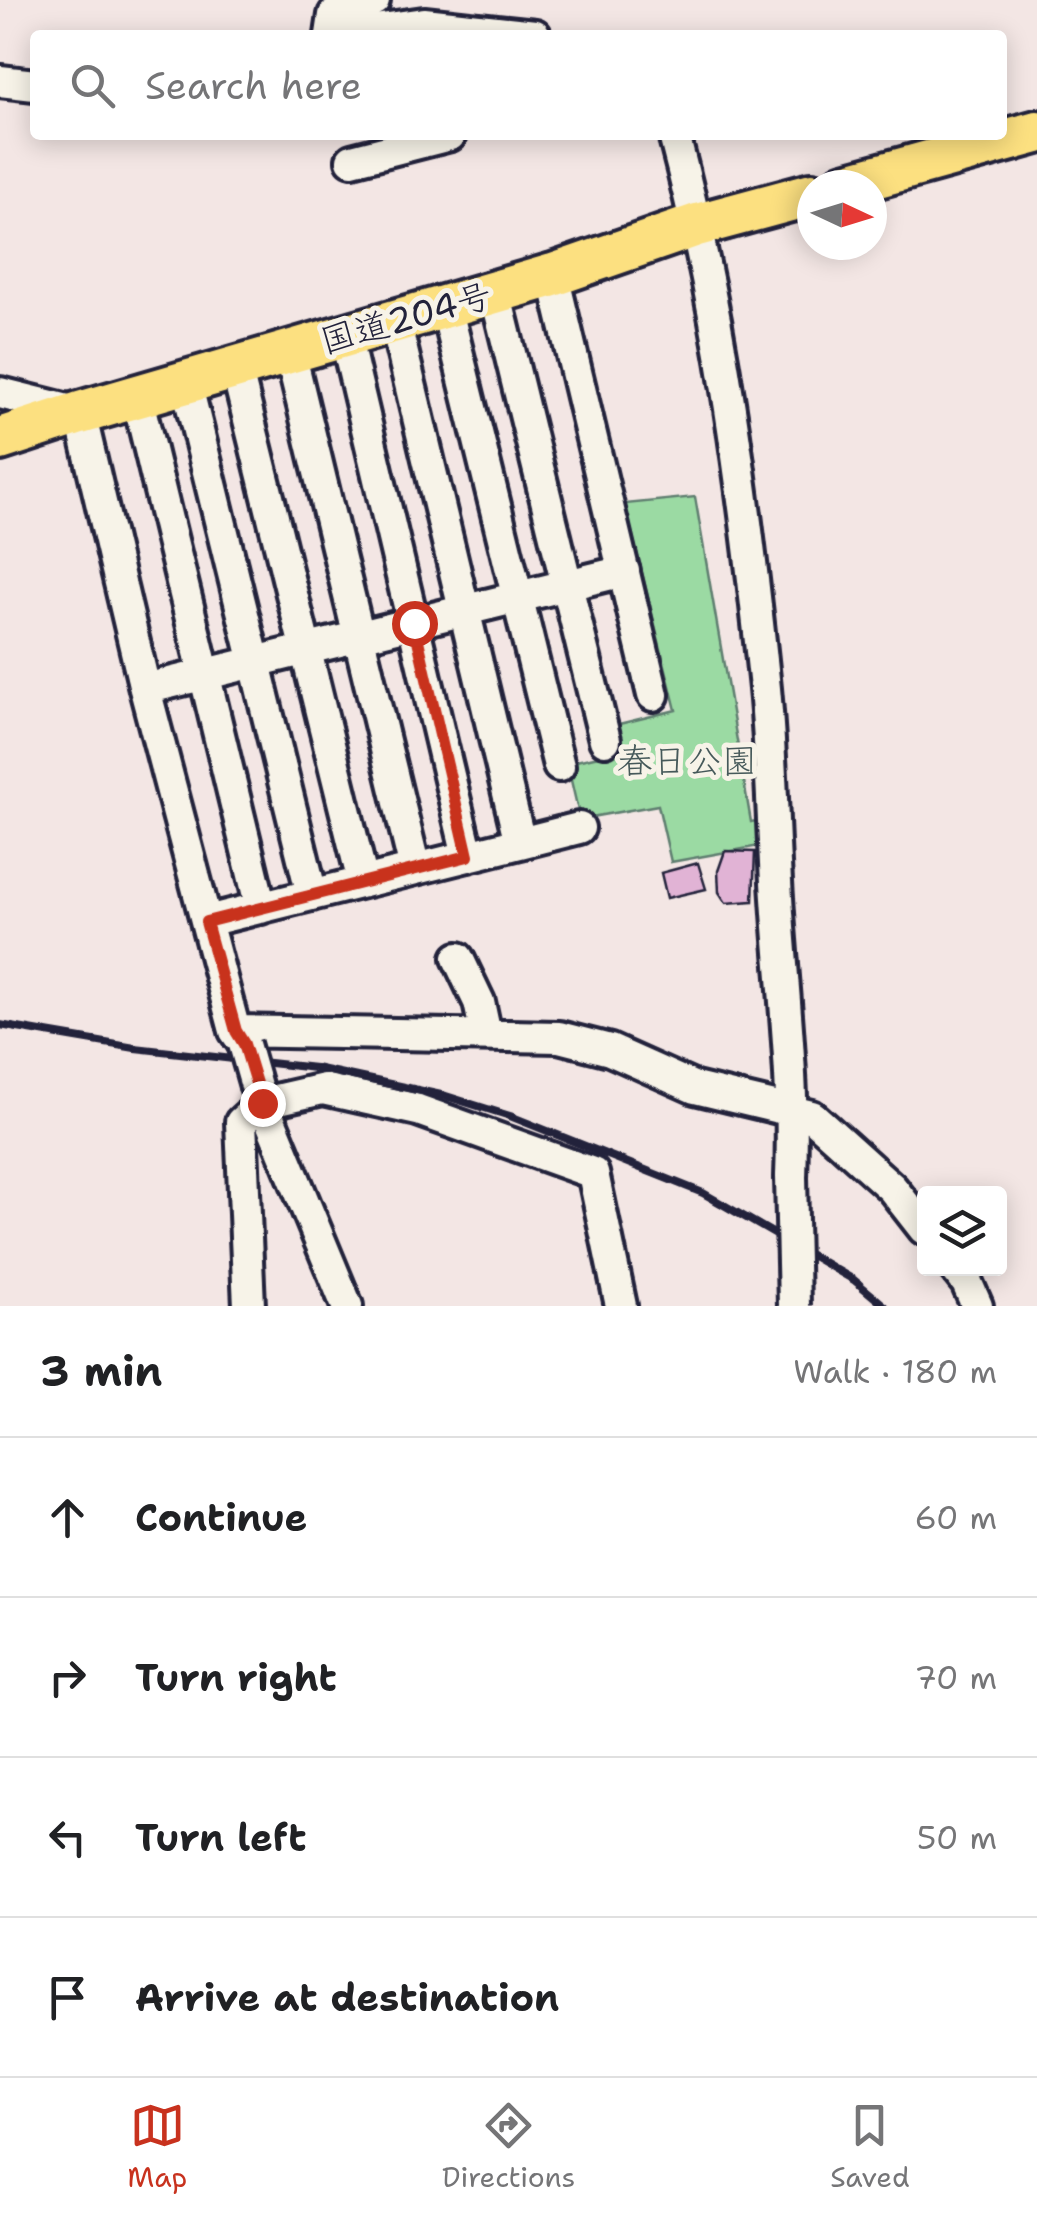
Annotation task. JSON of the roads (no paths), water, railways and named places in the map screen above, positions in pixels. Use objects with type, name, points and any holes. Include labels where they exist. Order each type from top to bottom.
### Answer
[{"type":"highway","points":[[887,173],[1037,132]]},
{"type":"highway","name":"国道204号","points":[[0,439],[553,275],[698,225],[797,198]]},
{"type":"street","points":[[332,30],[334,15],[374,0]]},
{"type":"street","points":[[375,30],[424,23],[464,30]]},
{"type":"street","points":[[0,81],[30,84]]},
{"type":"street","points":[[352,160],[424,140]]},
{"type":"street","points":[[675,140],[698,225],[730,411],[765,682],[794,1113],[794,1306]]},
{"type":"street","points":[[553,275],[653,694]]},
{"type":"street","points":[[495,292],[605,740]]},
{"type":"street","points":[[446,306],[559,766]]},
{"type":"street","points":[[395,321],[520,844]]},
{"type":"street","points":[[346,335],[468,856]]},
{"type":"street","points":[[290,352],[416,869]]},
{"type":"street","points":[[236,367],[363,882]]},
{"type":"street","points":[[186,382],[312,895]]},
{"type":"street","points":[[0,393],[80,413],[145,689],[240,1038],[259,1095],[347,1306]]},
{"type":"street","points":[[137,396],[261,908]]},
{"type":"street","points":[[145,689],[624,570]]},
{"type":"street","points":[[206,922],[578,828]]},
{"type":"street","points":[[458,958],[479,1002],[486,1035]]},
{"type":"street","points":[[240,1038],[559,1037],[610,1050],[695,1088],[812,1116],[892,1188],[917,1220]]},
{"type":"street","points":[[259,1095],[323,1089],[418,1110],[594,1173],[621,1306]]},
{"type":"street","points":[[249,1306],[241,1122],[259,1095]]},
{"type":"street","points":[[962,1276],[977,1306]]},
{"type":"railway","points":[[0,1025],[135,1048],[315,1068],[446,1096],[510,1116],[703,1193],[854,1280],[885,1306]]},
{"type":"park label","name":"春日公園","points":[[687,761]]}]
